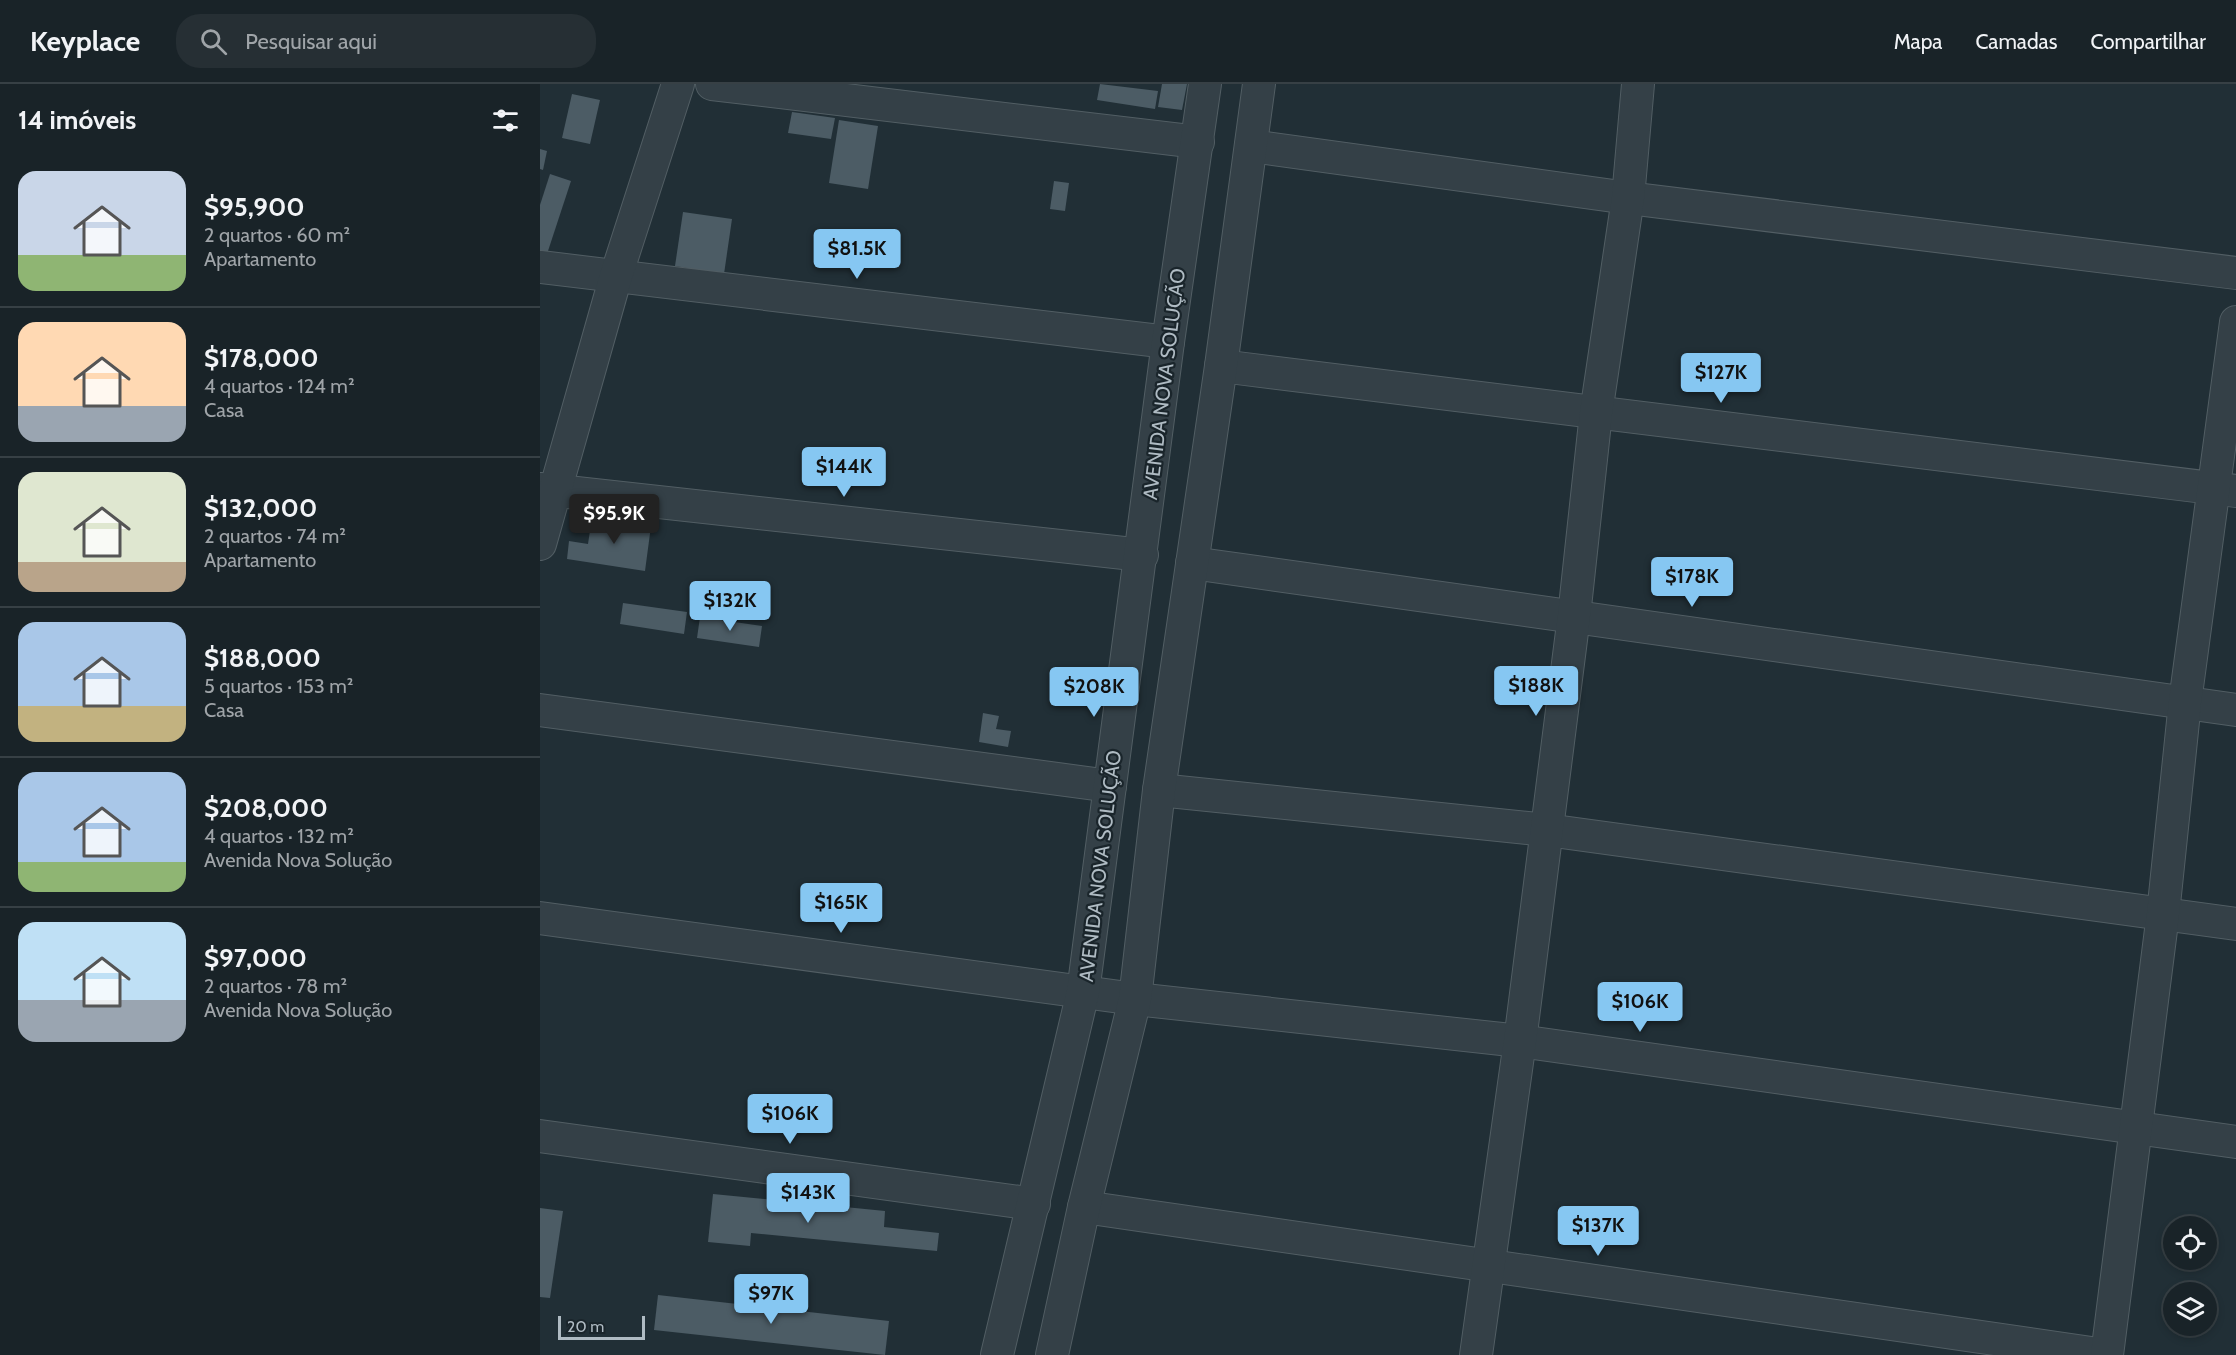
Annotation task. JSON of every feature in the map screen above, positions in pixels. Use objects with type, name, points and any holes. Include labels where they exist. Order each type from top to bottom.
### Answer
[{"type":"street","points":[[540,544],[547,490],[678,84]]},
{"type":"street","points":[[712,84],[1198,142]]},
{"type":"street","name":"AVENIDA NOVA SOLUÇÃO","points":[[997,1355],[1083,992],[1204,84]]},
{"type":"street","points":[[1052,1355],[1084,1207],[1135,999],[1159,790],[1221,366],[1258,84]]},
{"type":"street","points":[[1476,1355],[1547,830],[1574,616],[1596,413],[1628,198],[1638,84]]},
{"type":"street","points":[[1251,146],[1628,198],[2236,273]]},
{"type":"street","points":[[540,267],[1168,342]]},
{"type":"street","points":[[1084,1207],[2106,1355],[2163,914],[2185,702],[2225,490],[2236,322]]},
{"type":"street","points":[[1221,366],[2225,490]]},
{"type":"street","points":[[547,490],[1142,555]]},
{"type":"street","points":[[1192,563],[2236,710]]},
{"type":"street","points":[[540,710],[1110,786]]},
{"type":"street","points":[[1159,790],[1547,830],[2236,924]]},
{"type":"street","points":[[540,918],[1135,999],[1520,1041],[2236,1142]]},
{"type":"street","points":[[540,1136],[1034,1204]]},
{"type":"building","points":[[1100,84],[1158,91],[1155,109],[1097,100]]},
{"type":"building","points":[[1162,84],[1187,84],[1182,110],[1158,107]]},
{"type":"building","points":[[572,94],[600,100],[590,144],[562,138]]},
{"type":"building","points":[[792,112],[835,118],[831,139],[788,133]]},
{"type":"building","points":[[839,120],[878,126],[868,189],[829,183]]},
{"type":"building","points":[[540,149],[547,151],[543,170],[540,169]]},
{"type":"building","points":[[550,174],[571,181],[547,254],[540,251],[540,205]]},
{"type":"building","points":[[1054,181],[1069,183],[1065,211],[1050,209]]},
{"type":"building","points":[[683,212],[732,219],[724,274],[675,266]]},
{"type":"building","points":[[592,517],[651,526],[645,571],[567,559],[569,541],[588,544]]},
{"type":"building","points":[[623,603],[687,612],[684,634],[620,624]]},
{"type":"building","points":[[700,617],[762,626],[759,647],[697,638]]},
{"type":"building","points":[[983,713],[999,716],[996,729],[1011,731],[1008,747],[979,742]]},
{"type":"building","points":[[713,1194],[885,1211],[884,1227],[939,1233],[937,1251],[751,1233],[750,1246],[708,1242]]},
{"type":"building","points":[[540,1208],[563,1211],[550,1298],[540,1297]]},
{"type":"building","points":[[658,1295],[889,1321],[885,1355],[654,1330]]}]
